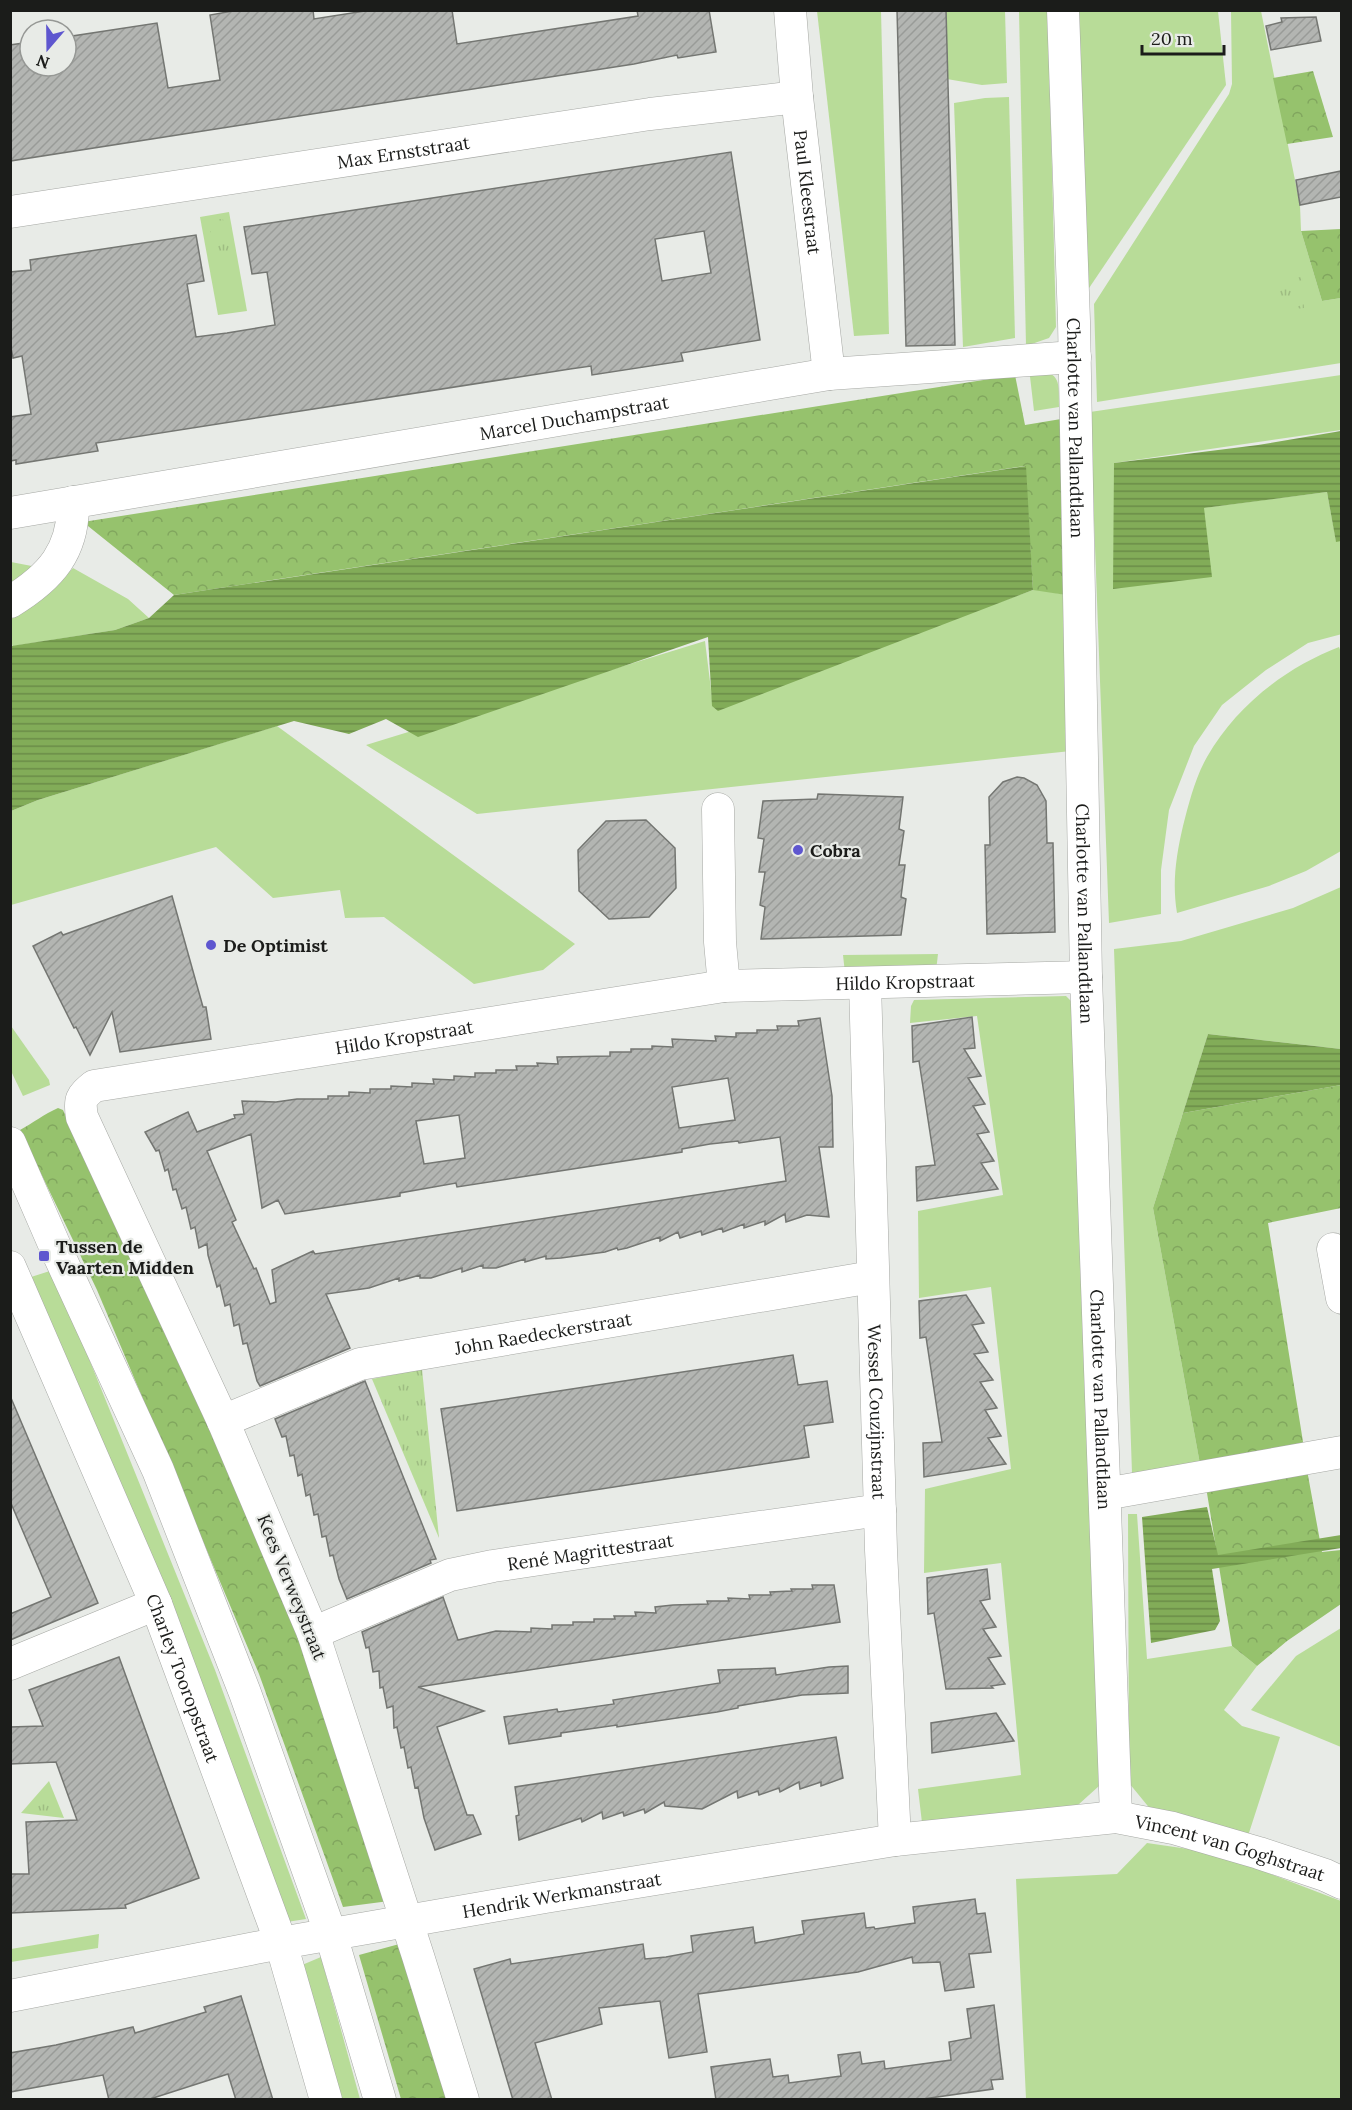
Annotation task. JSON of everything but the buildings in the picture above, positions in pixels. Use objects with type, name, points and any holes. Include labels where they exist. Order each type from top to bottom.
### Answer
[{"type":"street","name":"Paul Kleestraat","points":[[789,10],[829,374]]},
{"type":"street","name":"Charlotte van Pallandtlaan","points":[[1063,10],[1075,357],[1086,977],[1116,1817]]},
{"type":"street","name":"Max Ernststraat","points":[[10,212],[650,114],[797,97]]},
{"type":"street","name":"Marcel Duchampstraat","points":[[10,513],[829,374],[1075,357]]},
{"type":"street","points":[[10,602],[30,590],[55,567],[63,554],[74,524],[74,502]]},
{"type":"street","points":[[718,809],[720,950],[724,986]]},
{"type":"street","name":"Hildo Kropstraat","points":[[85,1094],[94,1086],[724,986],[1086,977]]},
{"type":"street","name":"Wessel Couzijnstraat","points":[[864,983],[880,1510],[895,1840]]},
{"type":"street","name":"Kees Verweystraat","points":[[85,1094],[80,1102],[82,1117],[223,1421],[313,1633],[463,2100]]},
{"type":"street","points":[[10,1143],[158,1470],[245,1693],[331,1935],[380,2100]]},
{"type":"street","points":[[1333,1249],[1341,1298]]},
{"type":"street","name":"Charley Tooropstraat","points":[[10,1267],[23,1334],[156,1604],[280,1943],[326,2100]]},
{"type":"street","name":"John Raedeckerstraat","points":[[223,1421],[360,1364],[872,1277]]},
{"type":"street","points":[[1105,1494],[1341,1452]]},
{"type":"street","name":"René Magrittestraat","points":[[313,1633],[450,1575],[493,1566],[880,1510]]},
{"type":"street","points":[[10,1664],[156,1604]]},
{"type":"street","name":"Hendrik Werkmanstraat","points":[[10,1996],[280,1943],[895,1840],[1116,1817]]},
{"type":"street","name":"Vincent van Goghstraat","points":[[1116,1817],[1173,1828],[1325,1875],[1341,1883]]},
{"type":"green space","points":[[817,11],[881,11],[889,334],[854,336]]},
{"type":"green space","points":[[942,11],[1005,11],[1007,83],[982,85],[941,78]]},
{"type":"green space","points":[[1019,11],[1048,11],[1056,327],[1049,338],[1026,346]]},
{"type":"green space","points":[[1076,11],[1218,11],[1226,85],[1083,297]]},
{"type":"green space","points":[[1231,11],[1261,11],[1300,205],[1301,231],[1322,301],[1341,298],[1341,363],[1097,402],[1094,304],[1229,94],[1232,84]]},
{"type":"green space","points":[[1313,71],[1333,137],[1287,144],[1273,78]]},
{"type":"green space","points":[[1009,97],[1015,338],[963,347],[954,103]]},
{"type":"green space","points":[[229,212],[247,311],[218,315],[200,217]]},
{"type":"green space","points":[[223,219],[230,253],[215,254],[208,220]]},
{"type":"green space","points":[[1341,229],[1341,298],[1322,301],[1301,231]]},
{"type":"green space","points":[[1302,277],[1304,308],[1275,311],[1272,280]]},
{"type":"green space","points":[[1029,368],[1047,372],[1056,378],[1059,389],[1059,407],[1034,411]]},
{"type":"green space","points":[[1015,375],[1025,425],[1061,419],[1066,595],[1033,590],[1025,466],[174,595],[83,522]]},
{"type":"green space","points":[[1341,375],[1341,430],[1114,463],[1203,508],[1327,492],[1336,541],[1341,541],[1342,634],[1308,643],[1266,670],[1222,705],[1194,746],[1169,810],[1161,870],[1161,914],[1109,923],[1090,412]]},
{"type":"green space","points":[[11,562],[42,568],[11,591]]},
{"type":"green space","points":[[73,568],[128,599],[149,618],[115,630],[13,646],[10,620],[51,591]]},
{"type":"green space","points":[[1036,589],[1066,595],[1071,751],[477,814],[366,745],[705,641],[713,706]]},
{"type":"green space","points":[[1339,647],[1342,655],[1341,851],[1306,871],[1269,886],[1177,913],[1175,880],[1178,848],[1193,791],[1207,757],[1232,721],[1247,705],[1300,666]]},
{"type":"green space","points":[[277,726],[575,944],[543,970],[474,984],[384,917],[345,918],[340,890],[273,898],[216,847],[11,905],[11,811],[38,800]]},
{"type":"green space","points":[[1341,887],[1341,1049],[1208,1034],[1153,1208],[1200,1464],[1132,1473],[1114,949],[1181,941],[1293,908]]},
{"type":"green space","points":[[938,954],[936,971],[845,973],[843,955]]},
{"type":"green space","points":[[1066,996],[1077,1007],[1099,1786],[1068,1814],[923,1831],[918,1789],[1021,1775],[1001,1563],[924,1573],[925,1489],[1011,1469],[991,1287],[919,1298],[918,1211],[1003,1195],[977,1016],[910,1023],[911,1006],[914,1000]]},
{"type":"green space","points":[[11,1026],[49,1080],[50,1085],[23,1096],[11,1071]]},
{"type":"green space","points":[[1341,1085],[1341,1208],[1268,1223],[1304,1448],[1200,1464],[1153,1208],[1183,1113]]},
{"type":"green space","points":[[58,1108],[63,1110],[299,1622],[397,1900],[343,1907],[259,1674],[97,1290],[20,1130]]},
{"type":"green space","points":[[53,1270],[215,1670],[306,1919],[287,1922],[119,1489],[31,1277]]},
{"type":"green space","points":[[422,1369],[439,1538],[372,1379]]},
{"type":"green space","points":[[1307,1470],[1322,1552],[1341,1550],[1341,1604],[1287,1641],[1257,1666],[1232,1646],[1206,1487]]},
{"type":"green space","points":[[1128,1514],[1137,1514],[1147,1659],[1232,1646],[1257,1666],[1224,1710],[1242,1726],[1280,1737],[1247,1839],[1156,1816],[1129,1783]]},
{"type":"green space","points":[[1341,1628],[1341,1747],[1251,1710],[1296,1656]]},
{"type":"green space","points":[[49,1781],[64,1818],[21,1813]]},
{"type":"green space","points":[[1147,1843],[1216,1853],[1341,1901],[1341,2099],[1026,2099],[1016,1879],[1117,1874]]},
{"type":"green space","points":[[99,1934],[98,1948],[11,1962],[11,1949]]},
{"type":"green space","points":[[414,1940],[454,2099],[401,2099],[359,1955]]},
{"type":"green space","points":[[321,1957],[360,2099],[339,2099],[302,1965]]},
{"type":"shaded area","points":[[1341,431],[1341,541],[1336,542],[1327,492],[1204,508],[1212,577],[1113,589],[1114,463],[1258,445]]},
{"type":"shaded area","points":[[1026,466],[1033,590],[718,711],[712,706],[708,637],[418,737],[386,719],[349,734],[294,721],[38,800],[11,811],[11,646],[115,630],[149,618],[174,595]]},
{"type":"shaded area","points":[[1208,1034],[1341,1049],[1341,1085],[1183,1113]]},
{"type":"shaded area","points":[[1207,1507],[1218,1555],[1341,1535],[1341,1548],[1212,1569],[1220,1621],[1215,1630],[1151,1643],[1142,1517]]},
{"type":"place","name":"Cobra","points":[[798,850]]},
{"type":"place","name":"De Optimist","points":[[211,945]]},
{"type":"place","name":"Tussen de Vaarten Midden","points":[[44,1256]]}]
